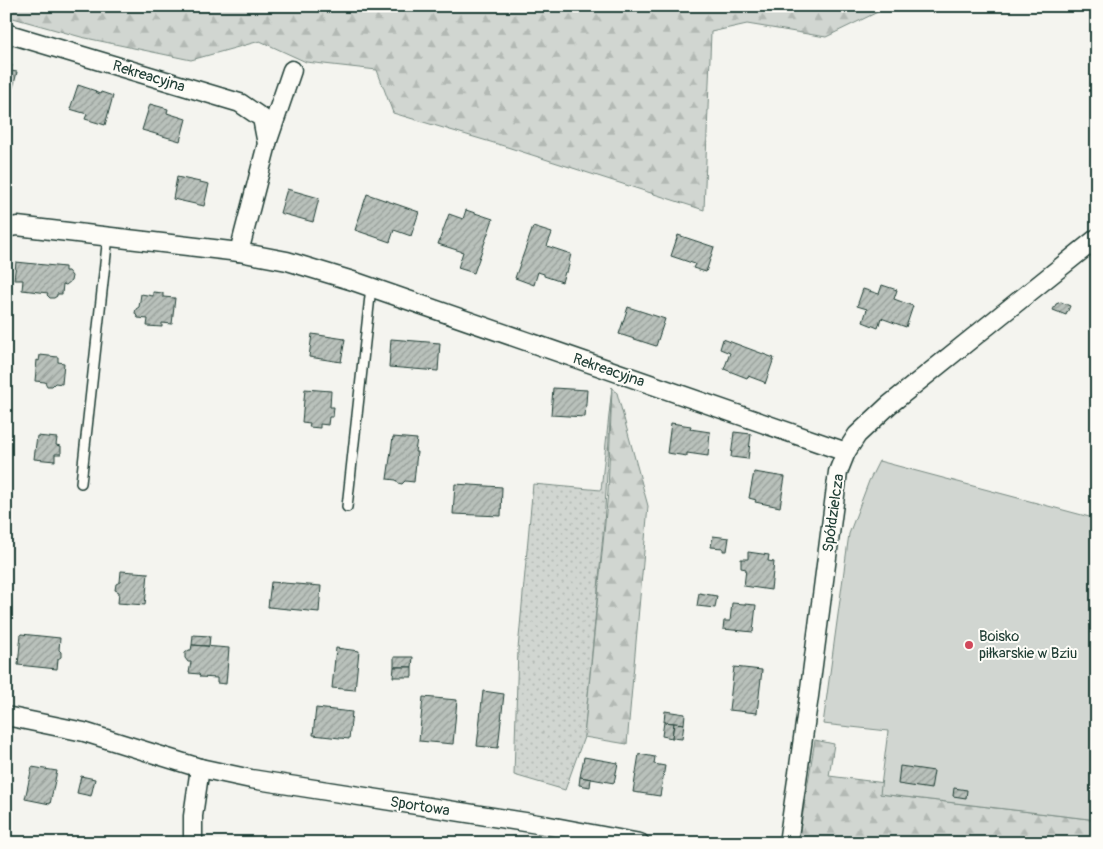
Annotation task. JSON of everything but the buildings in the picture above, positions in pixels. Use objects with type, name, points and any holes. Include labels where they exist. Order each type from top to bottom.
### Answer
[{"type":"street","name":"Rekreacyjna","points":[[6,33],[240,103],[262,118],[267,144]]},
{"type":"street","name":"Rekreacyjna","points":[[239,252],[267,144],[292,70]]},
{"type":"street","name":"Rekreacyjna","points":[[6,228],[17,226],[108,236],[239,252],[287,261],[371,287],[846,452]]},
{"type":"street","name":"Spółdzielcza","points":[[788,843],[838,472],[846,452],[857,435],[889,405],[1097,238]]},
{"type":"street","name":"Sportowa","points":[[6,716],[84,732],[200,768],[251,780],[544,825],[640,843]]},
{"type":"street","points":[[193,843],[193,816],[200,768]]},
{"type":"lane","points":[[81,483],[108,236]]},
{"type":"lane","points":[[347,507],[371,287]]},
{"type":"green space","points":[[6,6],[890,6],[826,37],[747,24],[711,32],[704,210],[504,146],[393,113],[377,70],[306,62],[260,41],[191,60],[81,37],[6,16]]},
{"type":"green space","points":[[890,6],[960,6],[960,10]]},
{"type":"green space","points":[[612,387],[604,525],[584,737],[565,790],[514,775],[518,649],[533,484],[601,490]]},
{"type":"green space","points":[[612,387],[617,393],[648,506],[627,744],[584,737],[608,492]]},
{"type":"green space","points":[[879,461],[1097,519],[1097,820],[880,794],[888,731],[823,724],[849,534],[869,481]]},
{"type":"green space","points":[[815,740],[834,744],[829,776],[885,783],[880,794],[1097,820],[1094,843],[798,843]]},
{"type":"place","name":"Boisko piłkarskie w Bziu","points":[[969,645]]}]
